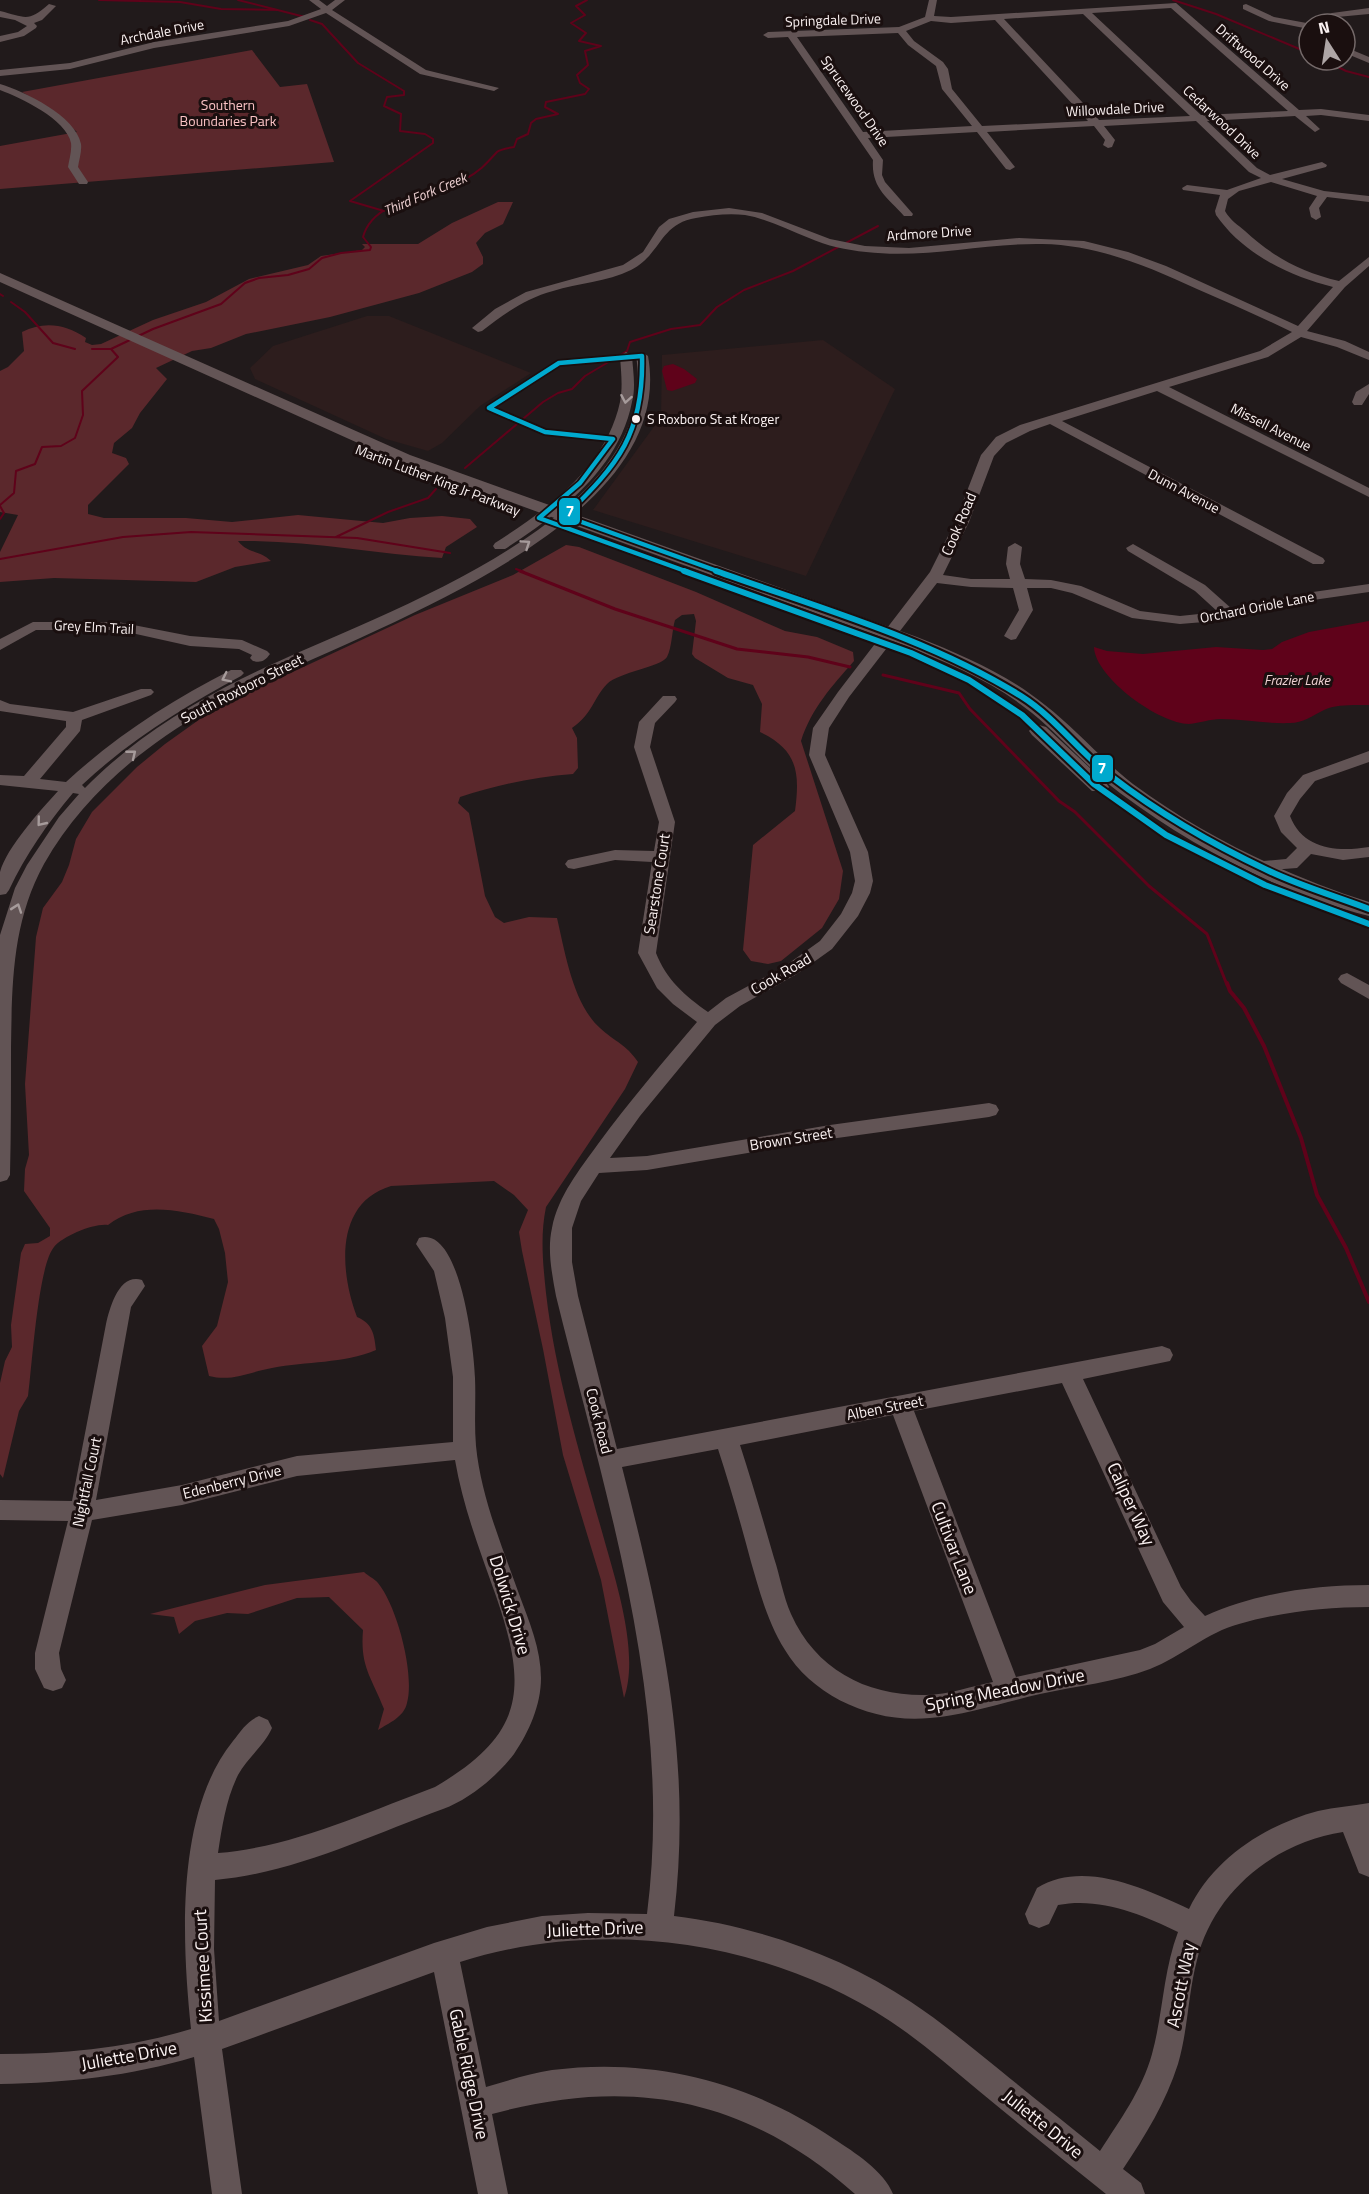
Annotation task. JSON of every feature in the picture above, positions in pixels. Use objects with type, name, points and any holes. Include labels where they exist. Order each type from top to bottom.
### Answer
[{"type":"main road","name":"Martin Luther King Jr Parkway","points":[[0,267],[50,291],[88,315],[179,359],[236,394],[340,442],[888,639],[967,665],[1023,697],[1056,724],[1103,770],[1141,800],[1200,837],[1300,885],[1369,909]]},
{"type":"main road","name":"Martin Luther King Jr Parkway","points":[[0,278],[88,315]]},
{"type":"main road","name":"Martin Luther King Jr Parkway","points":[[888,639],[963,676],[1005,702],[1104,792],[1172,838],[1207,858],[1285,895],[1369,924]]},
{"type":"street","points":[[314,0],[423,72],[495,88]]},
{"type":"street","points":[[328,10],[341,0]]},
{"type":"street","points":[[933,0],[929,18],[945,20],[1085,10]]},
{"type":"street","name":"Driftwood Drive","points":[[1085,10],[1173,4],[1315,129]]},
{"type":"street","points":[[27,22],[41,17],[52,6]]},
{"type":"street","points":[[1246,7],[1272,19],[1297,24]]},
{"type":"street","name":"Archdale Drive","points":[[0,73],[70,66],[154,45],[289,23],[328,10]]},
{"type":"street","name":"Cedarwood Drive","points":[[1085,10],[1246,165],[1270,179],[1324,194],[1369,199]]},
{"type":"street","points":[[0,14],[33,26],[29,31],[0,39]]},
{"type":"street","points":[[996,16],[1096,123],[1110,140],[1108,145]]},
{"type":"street","name":"Springdale Drive","points":[[768,35],[900,30],[929,18]]},
{"type":"street","points":[[900,30],[911,43],[940,64],[947,89],[1010,166]]},
{"type":"street","name":"Sprucewood Drive","points":[[790,34],[878,160],[877,175],[880,183],[908,214]]},
{"type":"street","points":[[1357,47],[1361,46]]},
{"type":"street","points":[[0,87],[46,110],[71,132],[76,146],[73,167],[83,182]]},
{"type":"street","name":"Willowdale Drive","points":[[861,135],[1297,113],[1336,112],[1369,118]]},
{"type":"street","points":[[1322,165],[1244,186],[1228,194],[1220,205],[1222,215],[1267,258],[1294,272],[1341,285]]},
{"type":"street","points":[[1187,188],[1228,194]]},
{"type":"street","points":[[1316,217],[1314,208],[1324,194]]},
{"type":"street","name":"Ardmore Drive","points":[[478,328],[503,308],[536,292],[611,272],[634,263],[652,249],[663,228],[671,222],[713,212],[732,211],[764,215],[826,241],[878,251],[925,251],[1040,241],[1118,251],[1142,259],[1299,332],[1341,344],[1369,356]]},
{"type":"street","name":"Cook Road","points":[[659,1928],[667,1864],[668,1831],[662,1719],[647,1613],[567,1296],[560,1243],[567,1209],[593,1166],[633,1111],[708,1021],[734,1002],[822,950],[849,916],[861,893],[864,881],[860,852],[821,766],[817,747],[821,728],[843,695],[935,578],[962,522],[990,451],[1013,433],[1264,354],[1299,332],[1341,285],[1369,260]]},
{"type":"street","name":"South Roxboro Street","points":[[0,890],[21,850],[70,788],[132,734],[174,706],[261,660],[455,572],[552,517],[611,442],[626,405],[628,386],[626,356]]},
{"type":"street","name":"South Roxboro Street","points":[[0,1175],[3,973],[15,912],[25,886],[57,832],[92,791],[139,748],[209,702],[482,572],[604,479],[634,434],[644,401],[645,377],[642,356]]},
{"type":"street","name":"Missell Avenue","points":[[1159,387],[1369,493]]},
{"type":"street","points":[[1358,402],[1360,395],[1369,388]]},
{"type":"street","name":"Dunn Avenue","points":[[1051,420],[1318,561]]},
{"type":"street","points":[[1011,636],[1026,614],[1013,564],[1015,547]]},
{"type":"street","points":[[1133,548],[1200,588],[1229,614]]},
{"type":"street","name":"Orchard Oriole Lane","points":[[935,578],[971,583],[1064,586],[1086,593],[1125,611],[1150,618],[1188,620],[1229,614],[1313,596],[1369,588]]},
{"type":"street","name":"Grey Elm Trail","points":[[0,645],[33,626],[49,624],[127,626],[169,637],[227,644],[249,659],[261,660]]},
{"type":"street","points":[[0,705],[6,708],[74,717],[146,692]]},
{"type":"street","name":"Searstone Court","points":[[669,699],[647,722],[642,747],[667,822],[648,934],[647,953],[652,969],[669,993],[708,1021]]},
{"type":"street","points":[[28,782],[74,728],[74,717]]},
{"type":"street","points":[[1369,756],[1309,778],[1293,797],[1282,816],[1283,824],[1292,838],[1308,847],[1345,855],[1369,853]]},
{"type":"street","points":[[0,780],[92,791]]},
{"type":"street","points":[[1258,866],[1291,864],[1308,847]]},
{"type":"street","points":[[574,864],[615,855],[662,857]]},
{"type":"street","points":[[1291,864],[1292,874],[1300,885]]},
{"type":"street","points":[[1347,979],[1369,993]]},
{"type":"street","name":"Brown Street","points":[[593,1166],[610,1167],[647,1163],[830,1132],[989,1110]]},
{"type":"street","name":"Dolwick Drive","points":[[202,1868],[246,1864],[277,1857],[430,1803],[463,1786],[480,1774],[506,1745],[523,1710],[529,1671],[525,1647],[478,1508],[465,1450],[462,1349],[446,1273],[435,1252],[426,1244]]},
{"type":"street","name":"Nightfall Court","points":[[53,1680],[48,1669],[47,1653],[82,1511],[117,1324],[122,1305],[134,1287]]},
{"type":"street","name":"Alben Street","points":[[609,1460],[1162,1355]]},
{"type":"street","name":"Caliper Way","points":[[1069,1373],[1172,1594],[1182,1609],[1202,1629]]},
{"type":"street","name":"Cultivar Lane","points":[[900,1405],[1009,1690]]},
{"type":"street","name":"Spring Meadow Drive","points":[[726,1438],[781,1619],[801,1654],[819,1673],[859,1699],[903,1708],[929,1707],[1141,1661],[1164,1652],[1202,1629],[1234,1614],[1329,1596],[1369,1596]]},
{"type":"street","name":"Edenberry Drive","points":[[0,1510],[82,1511],[156,1501],[297,1466],[465,1450]]},
{"type":"street","name":"Kissimee Court","points":[[227,2194],[207,2038],[199,1955],[198,1912],[209,1826],[219,1788],[239,1747],[259,1728]]},
{"type":"street","points":[[1360,1817],[1369,1864]]},
{"type":"street","name":"Ascott Way","points":[[1104,2173],[1139,2117],[1164,2065],[1183,1956],[1194,1926],[1215,1890],[1257,1851],[1280,1837],[1311,1826],[1360,1817]]},
{"type":"street","points":[[1039,1914],[1048,1897],[1055,1893],[1076,1890],[1127,1897],[1156,1907],[1194,1926]]},
{"type":"street","name":"Juliette Drive","points":[[0,2069],[74,2066],[119,2060],[183,2046],[239,2030],[444,1954],[541,1930],[590,1927],[659,1928],[706,1933],[756,1944],[801,1959],[889,2004],[932,2034],[1130,2194]]},
{"type":"street","name":"Gable Ridge Drive","points":[[444,1954],[493,2194]]},
{"type":"street","points":[[475,2104],[551,2085],[591,2080],[631,2080],[676,2086],[712,2095],[754,2110],[796,2131],[832,2155],[878,2194]]},
{"type":"shaded area","points":[[367,316],[389,316],[531,373],[480,406],[442,443],[428,451],[386,439],[255,379],[250,368],[273,346]]},
{"type":"shaded area","points":[[823,340],[895,389],[806,576],[593,510],[661,417],[662,355]]},
{"type":"green space","name":"Southern Boundaries Park","points":[[252,50],[280,87],[307,84],[334,162],[0,189],[0,146],[77,132],[52,110],[22,92]]},
{"type":"green space","points":[[498,202],[513,202],[503,224],[485,233],[476,243],[483,257],[483,264],[472,272],[419,293],[330,317],[246,334],[211,348],[192,351],[156,368],[167,379],[140,413],[132,428],[114,443],[112,453],[126,458],[129,464],[88,505],[88,514],[104,518],[186,518],[232,522],[298,515],[383,523],[442,516],[470,519],[477,527],[446,547],[442,558],[315,545],[238,541],[246,548],[271,561],[235,567],[196,582],[54,578],[0,582],[0,552],[18,515],[0,512],[0,371],[8,367],[24,351],[22,332],[46,325],[62,327],[86,338],[85,342],[92,345],[101,344],[153,320],[206,302],[249,279],[308,265],[321,256],[362,250],[365,247],[362,244],[418,244],[452,223]]},
{"type":"green space","points":[[566,545],[579,547],[696,592],[785,631],[817,637],[853,652],[854,661],[816,708],[801,741],[843,871],[839,899],[822,928],[781,961],[768,964],[751,961],[743,950],[753,845],[795,811],[797,785],[794,764],[782,747],[760,732],[762,704],[753,685],[728,678],[692,654],[696,621],[694,614],[682,615],[675,620],[670,648],[663,661],[621,676],[607,684],[589,711],[572,728],[577,738],[578,768],[573,774],[502,785],[460,797],[458,803],[469,813],[485,896],[495,917],[504,923],[529,917],[557,918],[571,977],[583,1005],[600,1028],[625,1047],[638,1062],[625,1089],[546,1207],[543,1239],[546,1293],[556,1358],[625,1622],[629,1662],[624,1698],[601,1580],[563,1455],[522,1251],[519,1232],[528,1210],[514,1195],[494,1181],[391,1186],[372,1195],[359,1207],[346,1241],[347,1280],[357,1317],[370,1326],[376,1350],[351,1358],[285,1366],[233,1377],[209,1376],[202,1346],[217,1326],[228,1282],[225,1253],[214,1219],[173,1211],[146,1210],[120,1217],[108,1225],[87,1228],[64,1239],[54,1247],[48,1258],[36,1318],[28,1396],[19,1411],[3,1478],[0,1474],[0,1383],[5,1361],[12,1347],[11,1325],[21,1253],[25,1244],[38,1243],[50,1236],[50,1228],[24,1191],[25,1169],[29,1155],[25,1084],[36,937],[43,908],[62,882],[76,839],[92,812],[137,767],[200,719],[254,690],[415,615],[513,575]]},
{"type":"green space","points":[[364,1572],[378,1583],[392,1607],[403,1641],[409,1675],[407,1703],[403,1712],[378,1730],[384,1709],[365,1663],[363,1630],[329,1597],[297,1598],[248,1614],[227,1613],[195,1621],[179,1634],[174,1617],[150,1614],[265,1585]]},
{"type":"water","points":[[673,364],[697,379],[695,383],[672,391],[667,390],[662,371],[664,366]]},
{"type":"water","name":"Frazier Lake","points":[[1369,621],[1369,705],[1334,707],[1295,723],[1221,719],[1189,724],[1177,722],[1146,708],[1117,685],[1097,659],[1094,647],[1107,651],[1143,654],[1216,647],[1263,650],[1272,649],[1282,642],[1309,632]]},
{"type":"waterway","points":[[99,0],[180,2],[221,9],[277,10]]},
{"type":"waterway","points":[[238,0],[277,10]]},
{"type":"waterway","name":"Third Fork Creek","points":[[384,211],[406,199],[470,176],[498,151],[514,147],[517,139],[528,134],[531,123],[536,119],[558,114],[545,107],[546,102],[585,94],[589,89],[580,83],[577,75],[588,65],[585,51],[601,46],[579,41],[586,33],[571,23],[585,15],[576,6],[587,0]]},
{"type":"waterway","points":[[1173,0],[1216,14],[1297,48]]},
{"type":"waterway","points":[[277,10],[305,17]]},
{"type":"waterway","points":[[310,20],[322,24],[358,63],[404,91],[404,95],[387,97],[384,106],[401,114],[400,131],[425,134],[433,139],[433,143],[350,201],[384,211]]},
{"type":"waterway","points":[[1350,72],[1369,77]]},
{"type":"waterway","name":"Third Fork Creek","points":[[111,349],[153,329],[221,304],[245,283],[259,278],[288,275],[309,269],[322,258],[341,253],[370,250],[371,247],[363,237],[369,224],[384,211]]},
{"type":"waterway","points":[[465,468],[543,402],[558,393],[572,389],[585,376],[627,351],[630,342],[671,329],[700,325],[717,307],[744,290],[793,271],[878,226]]},
{"type":"waterway","points":[[11,302],[25,312],[53,343],[75,349]]},
{"type":"waterway","points":[[92,349],[111,349]]},
{"type":"waterway","name":"Third Fork Creek","points":[[0,505],[14,493],[16,471],[35,464],[42,447],[61,446],[75,438],[83,415],[82,391],[118,357],[111,349]]},
{"type":"waterway","points":[[336,537],[388,512],[428,498],[436,489]]},
{"type":"waterway","name":"Third Fork Creek","points":[[0,506],[4,513],[0,519]]},
{"type":"waterway","points":[[0,559],[123,537],[191,532],[357,538],[450,553]]},
{"type":"waterway","points":[[516,569],[524,572]]},
{"type":"waterway","points":[[520,571],[615,609],[737,649],[808,657],[850,667]]},
{"type":"waterway","points":[[883,675],[959,693],[970,709],[1059,801],[1075,812],[1149,886],[1207,934],[1227,985]]},
{"type":"waterway","points":[[1227,983],[1230,991],[1244,1008],[1264,1046],[1301,1138],[1317,1195],[1346,1248],[1369,1302]]},
{"type":"transit line","name":"7","points":[[1369,909],[1269,871],[1176,823],[1110,776],[1056,724],[1023,697],[967,665],[910,641],[565,516],[600,481],[626,446],[640,406],[643,382],[642,356],[559,363],[489,408],[545,432],[613,439],[580,483],[539,518],[911,653],[955,673],[1009,705],[1033,724],[1094,784],[1166,835],[1231,870],[1265,885],[1369,924]]},
{"type":"place","name":"S Roxboro St at Kroger","points":[[636,419]]}]
